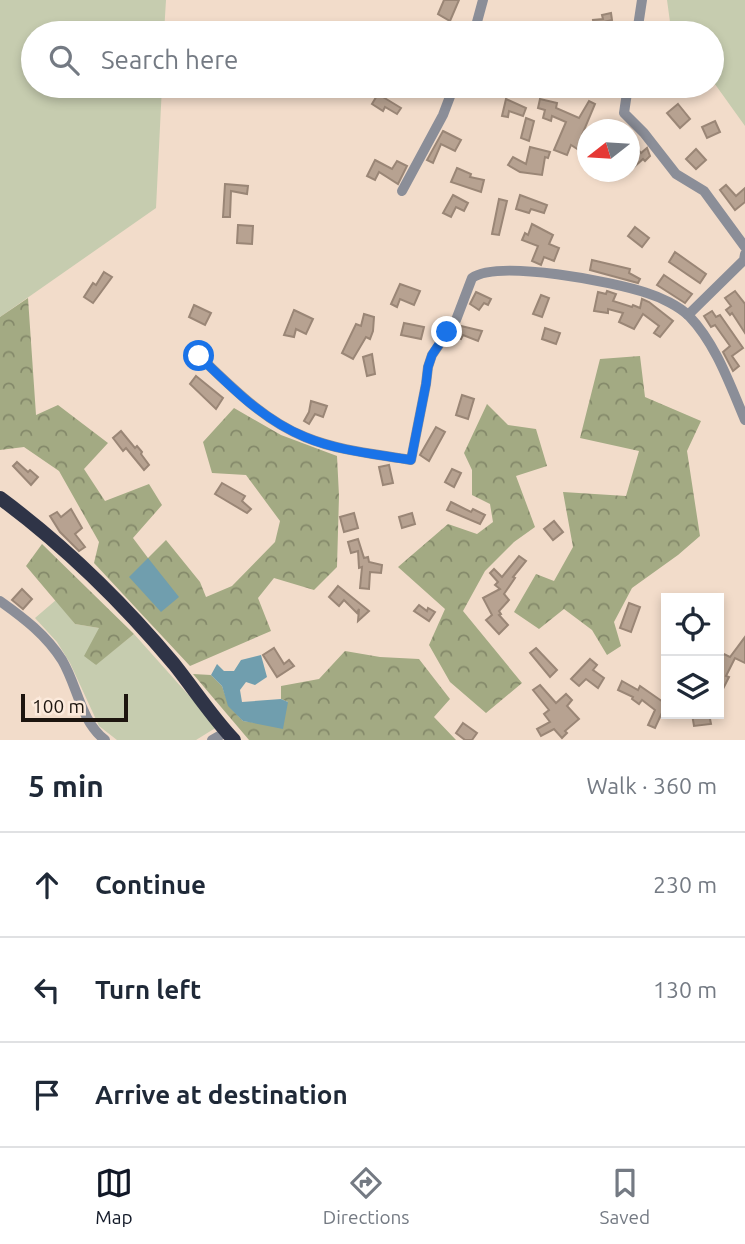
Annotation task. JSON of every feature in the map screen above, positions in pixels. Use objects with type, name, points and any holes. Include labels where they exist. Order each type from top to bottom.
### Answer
[{"type":"highway","points":[[0,498],[45,531],[109,590],[174,665],[230,736]]},
{"type":"street","points":[[478,21],[484,0]]},
{"type":"street","points":[[639,21],[642,0]]},
{"type":"street","points":[[402,191],[449,98]]},
{"type":"street","points":[[626,98],[624,113],[644,133],[676,174],[704,191],[745,247]]},
{"type":"street","points":[[688,315],[745,258]]},
{"type":"street","points":[[199,356],[249,404],[305,437],[345,448],[411,460],[432,355],[456,320],[469,284],[477,274],[507,270],[534,271],[647,293],[688,315],[720,364],[745,420]]},
{"type":"street","points":[[0,601],[37,628],[48,641],[62,661],[87,719],[105,740]]},
{"type":"street","points":[[212,740],[230,736]]},
{"type":"green space","points":[[0,0],[166,0],[165,21],[21,21],[21,98],[161,98],[156,208],[0,317]]},
{"type":"green space","points":[[667,0],[745,0],[745,126],[724,97],[724,21],[670,21]]},
{"type":"green space","points":[[28,298],[36,415],[58,405],[108,443],[84,469],[105,501],[149,484],[162,505],[133,538],[148,558],[166,540],[200,582],[206,597],[232,586],[275,542],[280,521],[246,475],[212,473],[203,442],[234,408],[281,435],[337,456],[337,567],[314,590],[274,578],[258,598],[271,631],[190,666],[94,563],[99,542],[59,471],[24,447],[0,450],[0,317]]},
{"type":"green space","points":[[640,356],[645,397],[701,421],[687,451],[700,536],[632,588],[614,622],[621,646],[607,655],[592,630],[564,609],[539,629],[514,612],[536,574],[554,581],[573,547],[563,492],[626,496],[639,451],[580,438],[600,359]]},
{"type":"green space","points":[[487,404],[508,425],[536,429],[547,466],[516,476],[535,527],[514,542],[485,571],[463,611],[522,683],[486,713],[450,682],[429,645],[445,609],[398,567],[448,524],[477,534],[493,522],[490,504],[472,495],[472,470],[464,453]]},
{"type":"green space","points":[[42,544],[134,634],[96,665],[84,656],[99,628],[75,624],[26,566]]},
{"type":"green space","points":[[56,600],[75,624],[99,628],[95,665],[134,634],[217,727],[196,740],[117,740],[99,726],[70,663],[57,642],[35,618]]},
{"type":"green space","points":[[345,651],[380,657],[419,659],[450,699],[434,717],[456,740],[249,740],[193,674],[211,675],[222,686],[229,706],[243,721],[266,724],[288,702],[281,699],[281,686],[319,679]]},
{"type":"water","points":[[148,558],[179,597],[161,612],[129,577]]},
{"type":"water","points":[[261,655],[267,677],[255,685],[246,682],[240,690],[242,702],[281,699],[288,702],[283,729],[243,721],[228,706],[222,686],[211,675],[217,664],[224,671],[234,671],[241,660]]},
{"type":"building","points":[[444,0],[459,0],[450,21],[438,14]]},
{"type":"building","points":[[611,13],[612,20],[593,21],[603,19],[602,15]]},
{"type":"building","points":[[376,98],[385,98],[401,108],[397,114],[385,107],[383,111],[372,104]]},
{"type":"building","points":[[506,99],[526,108],[523,116],[509,111],[508,117],[502,116]]},
{"type":"building","points":[[540,99],[557,103],[556,108],[579,118],[589,101],[595,104],[589,119],[577,119],[577,149],[571,145],[567,155],[554,150],[566,122],[552,116],[551,121],[543,118],[545,110],[538,108]]},
{"type":"building","points":[[678,104],[690,119],[680,128],[667,113]]},
{"type":"building","points":[[526,118],[534,121],[529,141],[521,138]]},
{"type":"building","points":[[715,121],[720,132],[707,138],[702,127]]},
{"type":"building","points":[[443,131],[461,140],[455,151],[441,144],[433,163],[427,160]]},
{"type":"building","points":[[530,147],[550,152],[548,158],[545,157],[542,175],[520,172],[508,165],[513,157],[526,164]]},
{"type":"building","points":[[647,148],[650,156],[645,161],[643,159],[640,162],[640,152]]},
{"type":"building","points":[[696,149],[706,160],[696,169],[686,159]]},
{"type":"building","points":[[375,160],[392,169],[397,161],[407,166],[398,184],[379,172],[375,180],[367,176]]},
{"type":"building","points":[[457,168],[471,174],[470,177],[484,180],[481,192],[451,182]]},
{"type":"building","points":[[225,184],[248,186],[247,194],[231,191],[230,217],[223,217]]},
{"type":"building","points":[[726,185],[736,196],[745,188],[745,202],[735,210],[720,190]]},
{"type":"building","points":[[453,195],[468,203],[464,211],[456,207],[451,217],[443,213]]},
{"type":"building","points":[[520,195],[547,205],[544,213],[531,209],[529,213],[516,209]]},
{"type":"building","points":[[499,199],[507,201],[499,235],[492,234]]},
{"type":"building","points":[[532,224],[553,235],[549,244],[559,248],[554,261],[544,257],[541,265],[532,261],[538,246],[522,240],[525,233],[528,235]]},
{"type":"building","points":[[238,225],[253,226],[252,244],[237,243]]},
{"type":"building","points":[[635,227],[649,238],[642,247],[628,236]]},
{"type":"building","points":[[675,252],[706,274],[700,283],[669,262]]},
{"type":"building","points":[[592,260],[630,269],[629,273],[640,279],[638,283],[590,270]]},
{"type":"building","points":[[104,272],[112,277],[93,303],[84,297]]},
{"type":"building","points":[[664,275],[692,294],[685,303],[657,285]]},
{"type":"building","points":[[400,284],[420,291],[414,305],[400,299],[397,307],[391,304]]},
{"type":"building","points":[[607,291],[616,294],[613,301],[632,307],[633,305],[640,308],[642,299],[649,302],[673,321],[660,337],[654,333],[659,326],[643,314],[634,329],[619,322],[623,313],[608,309],[608,313],[594,311],[598,292],[606,294]]},
{"type":"building","points":[[735,291],[745,304],[745,333],[732,313],[730,315],[726,310],[731,306],[725,298]]},
{"type":"building","points":[[476,292],[491,299],[488,305],[484,303],[479,310],[470,304]]},
{"type":"building","points":[[541,295],[549,298],[542,317],[533,314]]},
{"type":"building","points":[[194,305],[211,313],[205,325],[189,317]]},
{"type":"building","points":[[294,310],[313,319],[306,334],[296,329],[294,337],[284,335]]},
{"type":"building","points":[[712,311],[716,317],[720,315],[743,348],[732,356],[739,366],[733,371],[723,352],[730,346],[715,325],[711,327],[704,316]]},
{"type":"building","points":[[364,314],[374,317],[373,331],[370,339],[366,337],[353,359],[342,353],[356,324],[361,326]]},
{"type":"building","points":[[404,323],[424,327],[421,339],[401,335]]},
{"type":"building","points":[[461,326],[482,331],[478,341],[463,335],[461,339],[454,336]]},
{"type":"building","points":[[545,328],[560,333],[556,344],[542,339]]},
{"type":"building","points":[[372,354],[375,374],[367,376],[363,357]]},
{"type":"building","points":[[196,376],[223,398],[216,409],[190,384]]},
{"type":"building","points":[[462,395],[474,399],[468,419],[456,415]]},
{"type":"building","points":[[311,401],[327,406],[323,417],[315,414],[309,424],[304,421]]},
{"type":"building","points":[[436,427],[445,432],[429,461],[420,455]]},
{"type":"building","points":[[121,431],[135,448],[137,446],[142,452],[149,465],[144,470],[126,448],[123,451],[113,438]]},
{"type":"building","points":[[17,462],[38,477],[31,485],[13,466]]},
{"type":"building","points":[[389,465],[393,483],[383,485],[379,467]]},
{"type":"building","points":[[452,469],[461,473],[454,487],[445,482]]},
{"type":"building","points":[[222,483],[245,496],[242,501],[251,509],[247,513],[215,494]]},
{"type":"building","points":[[451,502],[471,512],[473,509],[485,515],[480,524],[447,510]]},
{"type":"building","points":[[71,509],[82,528],[75,534],[85,547],[79,551],[60,532],[50,516],[57,512],[61,517]]},
{"type":"building","points":[[354,513],[358,528],[344,532],[340,517]]},
{"type":"building","points":[[412,513],[415,524],[402,528],[399,517]]},
{"type":"building","points":[[554,521],[563,532],[553,540],[544,529]]},
{"type":"building","points":[[358,539],[364,558],[368,557],[369,562],[382,565],[381,573],[370,572],[369,589],[360,588],[362,567],[359,568],[358,551],[351,553],[348,542]]},
{"type":"building","points":[[519,556],[526,561],[504,594],[509,600],[499,611],[499,615],[508,625],[499,634],[486,620],[492,615],[483,598],[500,589],[495,585],[498,582],[490,573],[494,569],[502,577]]},
{"type":"building","points":[[338,586],[369,611],[358,621],[359,609],[357,613],[344,600],[339,606],[329,597]]},
{"type":"building","points":[[22,589],[32,599],[23,609],[12,600]]},
{"type":"building","points":[[629,603],[640,607],[631,632],[620,628]]},
{"type":"building","points":[[419,605],[427,611],[428,608],[435,612],[429,621],[414,611]]},
{"type":"building","points":[[745,637],[745,663],[735,658],[724,687],[724,654],[730,657]]},
{"type":"building","points":[[274,648],[284,664],[289,660],[294,666],[277,677],[263,655]]},
{"type":"building","points":[[536,648],[557,670],[550,677],[530,653]]},
{"type":"building","points":[[590,659],[597,665],[593,670],[604,678],[598,688],[586,679],[579,686],[571,679]]},
{"type":"building","points":[[622,681],[638,690],[640,686],[661,701],[661,715],[655,728],[648,725],[655,710],[642,700],[639,704],[633,697],[618,690]]},
{"type":"building","points":[[540,685],[556,703],[566,694],[572,700],[567,706],[579,719],[565,731],[567,733],[562,738],[554,729],[541,736],[537,729],[550,722],[544,714],[549,710],[533,690]]},
{"type":"building","points":[[693,719],[710,719],[711,724],[694,726]]},
{"type":"building","points":[[463,723],[477,733],[472,740],[465,740],[456,733]]},
{"type":"route","points":[[199,356],[249,404],[286,428],[324,443],[411,460],[428,367],[432,355],[447,332]]}]
